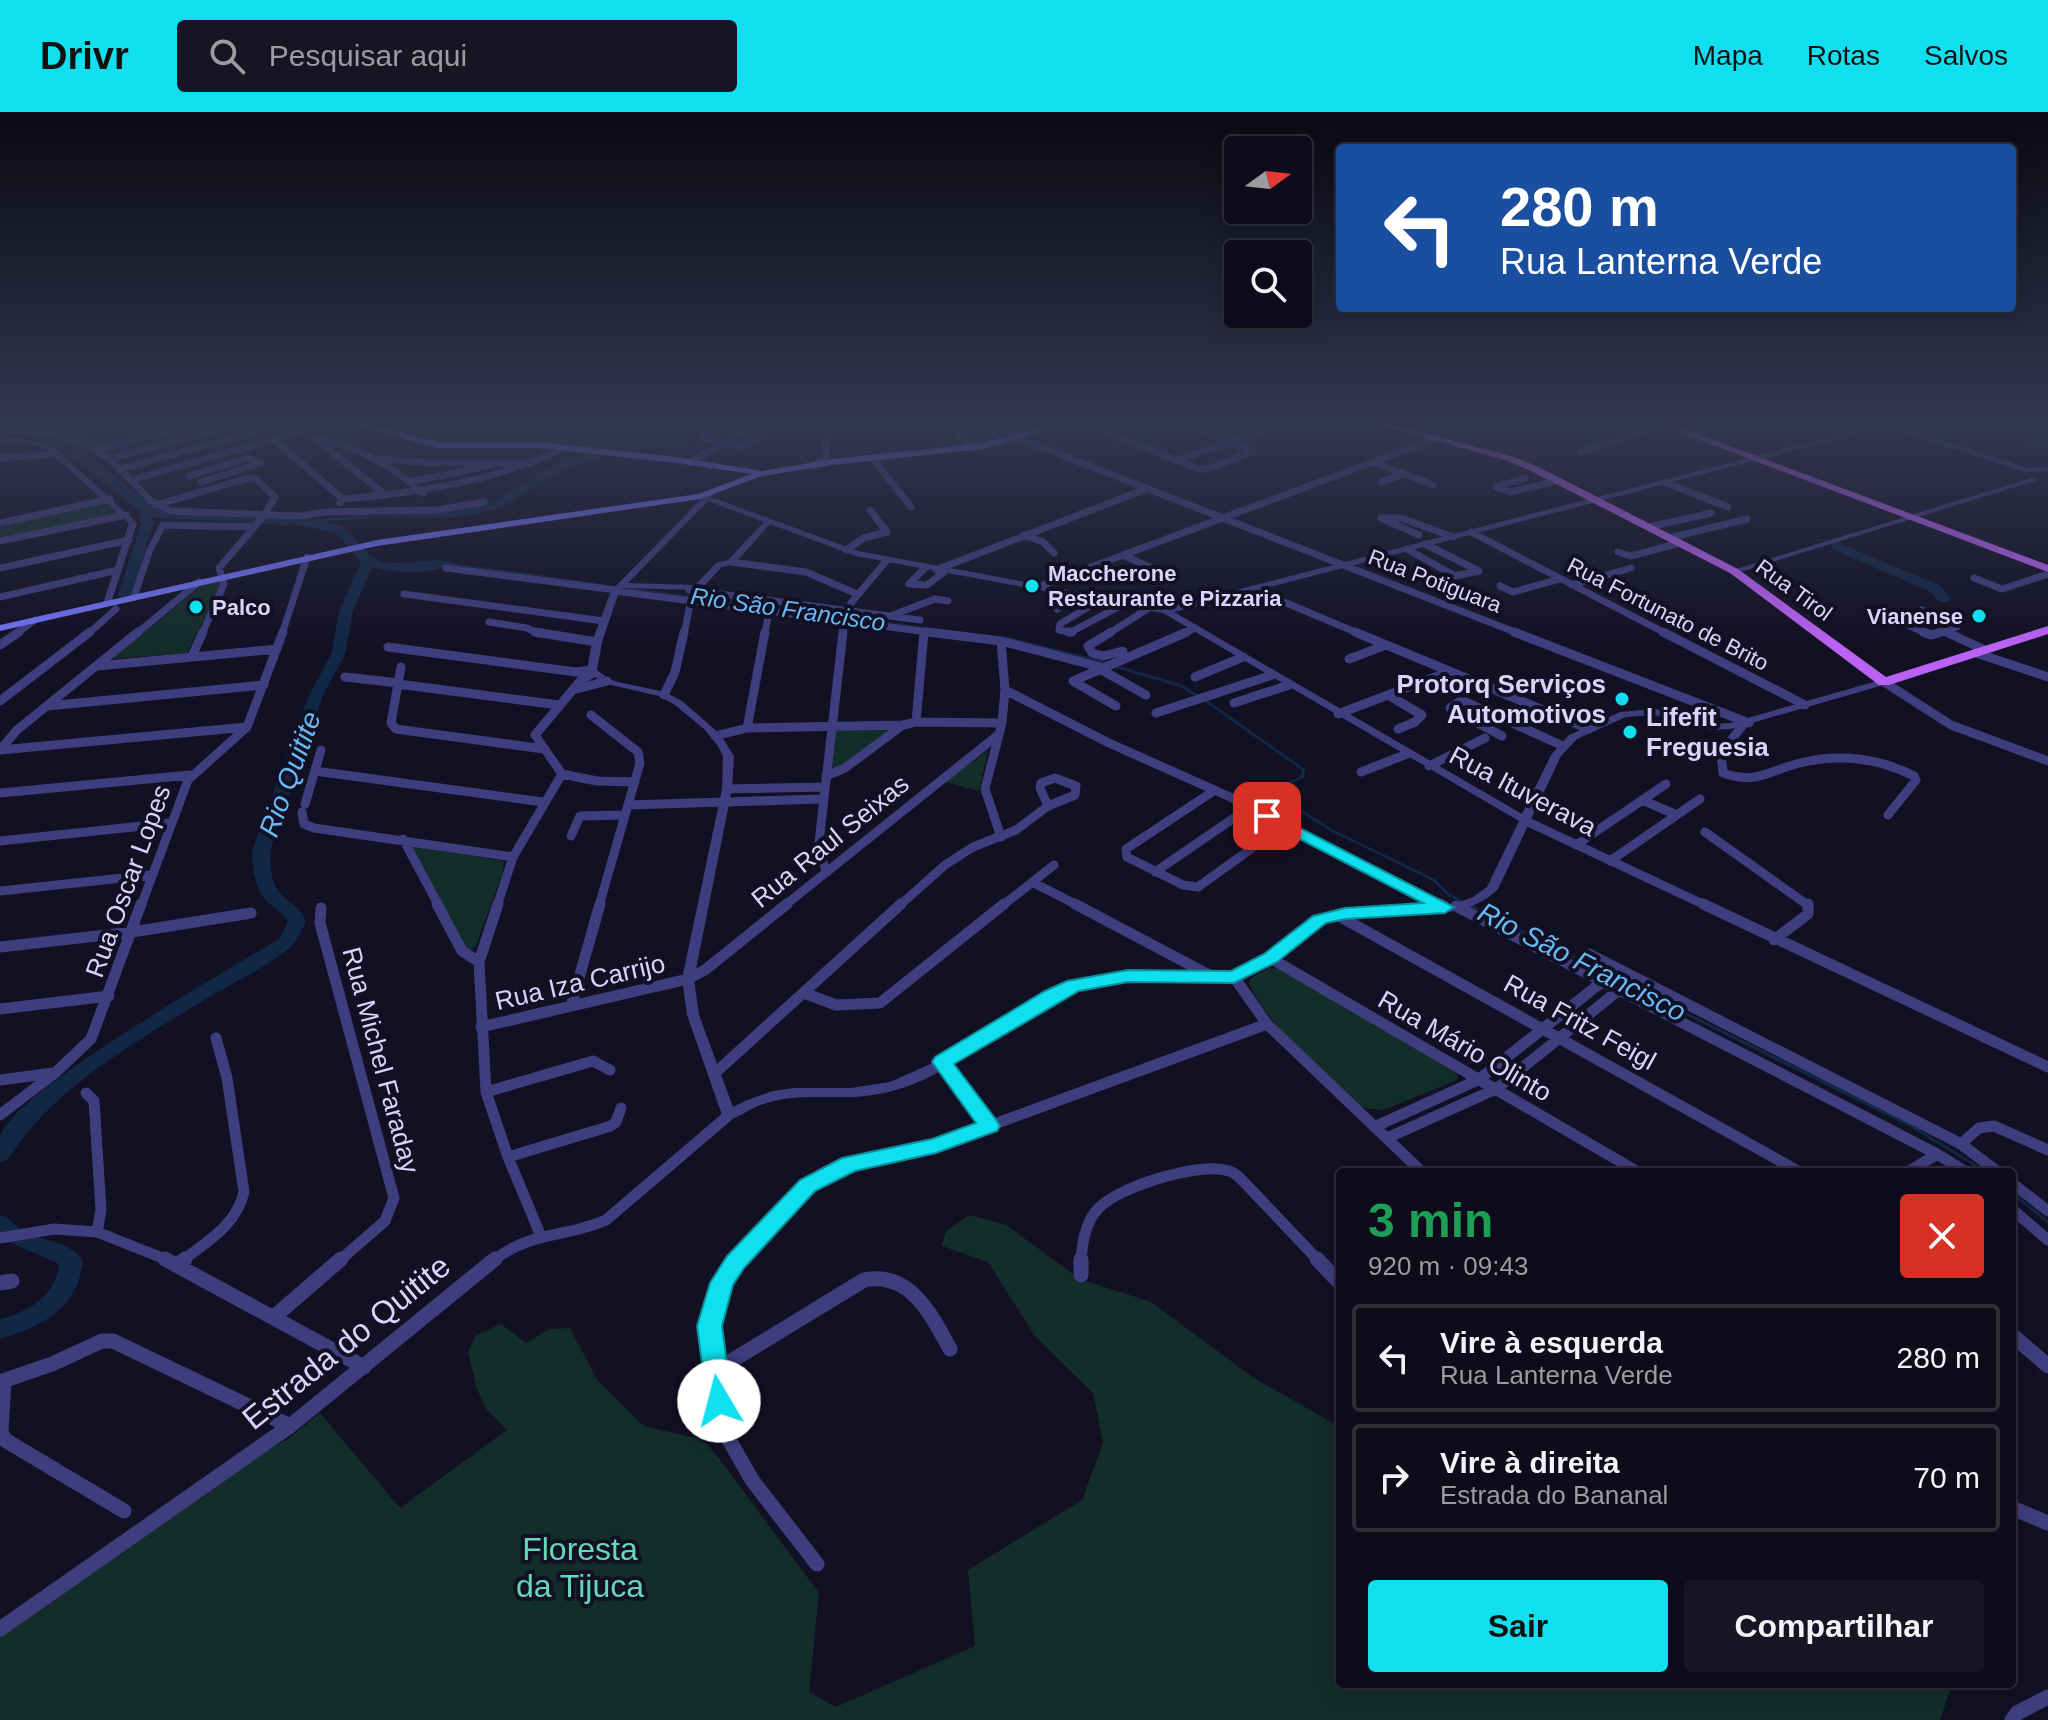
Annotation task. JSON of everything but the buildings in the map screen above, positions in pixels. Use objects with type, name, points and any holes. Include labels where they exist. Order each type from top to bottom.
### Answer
[{"type":"main road","points":[[719,497],[724,503]]},
{"type":"main road","name":"Rua Tirol","points":[[1590,497],[1734,571],[1875,678]]},
{"type":"main road","points":[[1857,497],[2048,572]]},
{"type":"main road","points":[[626,508],[705,498]]},
{"type":"main road","points":[[0,628],[111,606],[134,597],[364,545],[705,498]]},
{"type":"main road","points":[[1875,678],[1906,675],[2048,630]]},
{"type":"main road","points":[[1875,678],[1906,675]]},
{"type":"street","points":[[148,497],[165,510],[263,516],[339,510],[437,510],[484,502]]},
{"type":"street","points":[[156,505],[182,497]]},
{"type":"street","points":[[192,656],[224,584],[219,568],[275,497]]},
{"type":"street","points":[[341,497],[364,497]]},
{"type":"street","points":[[903,497],[911,507]]},
{"type":"street","points":[[935,570],[1125,497]]},
{"type":"street","name":"Rua Potiguara","points":[[1167,497],[1746,724]]},
{"type":"street","points":[[1032,589],[1279,497]]},
{"type":"street","points":[[1166,611],[1607,497]]},
{"type":"street","points":[[1703,497],[1728,507]]},
{"type":"street","points":[[1734,571],[1978,497]]},
{"type":"street","points":[[635,782],[597,781],[562,774],[540,745],[537,730],[577,689],[581,680],[593,671],[597,642],[617,588],[631,580],[705,498],[724,503]]},
{"type":"street","points":[[0,513],[2,522],[110,499],[133,523],[118,570],[108,618],[0,701]]},
{"type":"street","points":[[339,510],[343,499]]},
{"type":"street","name":"Rua Ituverava","points":[[724,503],[846,550],[1032,589],[1166,611],[1526,821],[2048,1067]]},
{"type":"street","points":[[846,550],[867,537],[887,532],[870,510]]},
{"type":"street","points":[[1649,527],[1711,513]]},
{"type":"street","points":[[0,541],[126,515]]},
{"type":"street","points":[[1419,535],[1381,518],[1393,515],[1453,537]]},
{"type":"street","points":[[1618,552],[1631,556],[1747,519]]},
{"type":"street","points":[[731,562],[766,520]]},
{"type":"street","points":[[134,597],[158,530],[165,524],[255,526]]},
{"type":"street","name":"Rua Fortunato de Brito","points":[[1471,532],[1805,705]]},
{"type":"street","points":[[1024,535],[1043,542],[1054,553]]},
{"type":"street","points":[[0,568],[129,540]]},
{"type":"street","points":[[1407,549],[1455,576],[1479,571],[1425,544]]},
{"type":"street","points":[[1123,555],[1165,574]]},
{"type":"street","name":"Rua Oscar Lopes","points":[[0,1115],[55,1073],[91,1039],[190,775],[247,727],[307,557]]},
{"type":"street","points":[[827,872],[818,851],[845,615],[857,594],[887,560]]},
{"type":"street","points":[[664,695],[675,672],[696,592],[719,565],[731,562],[806,572],[857,594]]},
{"type":"street","points":[[446,568],[617,588],[696,592],[769,610],[920,620]]},
{"type":"street","points":[[1572,585],[1631,568]]},
{"type":"street","points":[[0,597],[118,570]]},
{"type":"street","points":[[1974,578],[2002,589],[2048,572]]},
{"type":"street","points":[[1500,586],[1513,592],[1560,579]]},
{"type":"street","points":[[631,580],[924,631],[1001,641],[1105,666],[1146,695]]},
{"type":"street","points":[[0,750],[17,730],[199,582]]},
{"type":"street","points":[[1253,589],[1589,729]]},
{"type":"street","points":[[404,594],[604,621]]},
{"type":"street","points":[[1057,609],[1076,596]]},
{"type":"street","points":[[890,616],[900,608],[922,608],[935,599],[948,601]]},
{"type":"street","points":[[1100,600],[1060,624],[1059,630],[1071,632],[1124,604]]},
{"type":"street","points":[[1123,651],[1103,656],[1092,653],[1088,646],[1149,608]]},
{"type":"street","points":[[747,728],[769,610]]},
{"type":"street","points":[[1901,622],[1931,635],[1957,627],[1922,610]]},
{"type":"street","points":[[0,645],[35,620]]},
{"type":"street","points":[[489,622],[527,628],[540,634],[597,642]]},
{"type":"street","points":[[1116,706],[1073,681],[1195,628]]},
{"type":"street","points":[[916,722],[924,631]]},
{"type":"street","points":[[1946,632],[1981,651],[2048,677]]},
{"type":"street","points":[[1001,641],[1005,690],[1002,723],[985,789],[1001,837]]},
{"type":"street","points":[[1349,659],[1386,645]]},
{"type":"street","points":[[388,647],[576,672],[593,671],[607,681],[664,695],[680,704],[715,736],[729,758],[726,796],[688,979],[693,1015],[729,1115],[753,1100],[777,1094],[890,1087],[942,1062],[1052,995],[1074,985],[1128,976],[1234,977],[1270,958],[1311,924],[1337,915],[1458,905],[1492,889],[1563,746],[1589,729],[1624,714],[1639,712],[1655,712],[1711,727],[1746,724],[1875,678]]},
{"type":"street","points":[[95,666],[277,649]]},
{"type":"street","points":[[1195,677],[1243,657]]},
{"type":"street","points":[[401,667],[391,723],[396,729],[520,747],[540,745]]},
{"type":"street","points":[[1338,714],[1448,672]]},
{"type":"street","points":[[1156,713],[1272,675]]},
{"type":"street","points":[[345,677],[559,705]]},
{"type":"street","name":"Rua Tirol","points":[[1875,678],[1951,725],[2048,761]]},
{"type":"street","points":[[577,689],[607,681]]},
{"type":"street","points":[[47,706],[264,685]]},
{"type":"street","points":[[1229,689],[1239,701],[1289,685]]},
{"type":"street","points":[[1005,690],[1109,743],[1458,905],[1960,1168]]},
{"type":"street","points":[[1388,695],[1422,715],[1415,722],[1398,729]]},
{"type":"street","points":[[1502,736],[1450,708],[1459,702],[1466,702],[1563,746]]},
{"type":"street","points":[[571,1006],[640,763],[638,752],[591,715]]},
{"type":"street","points":[[715,736],[747,728],[903,725],[916,722],[1002,723]]},
{"type":"street","points":[[1746,724],[1720,753],[1718,765],[1723,773],[1748,782],[1796,763],[1835,759],[1895,767],[1916,780],[1888,815]]},
{"type":"street","points":[[826,776],[845,768],[903,725]]},
{"type":"street","points":[[0,750],[247,727]]},
{"type":"street","name":"Rua Raul Seixas","points":[[688,979],[705,970],[998,735]]},
{"type":"street","points":[[1429,766],[1485,738]]},
{"type":"street","points":[[321,750],[304,808],[304,824],[513,857]]},
{"type":"street","points":[[1361,772],[1407,754]]},
{"type":"street","points":[[315,771],[543,802]]},
{"type":"street","points":[[540,1234],[508,1157],[486,1092],[479,962],[513,857],[562,774]]},
{"type":"street","points":[[0,793],[190,775]]},
{"type":"street","points":[[1576,845],[1666,784]]},
{"type":"street","points":[[1215,790],[1126,849],[1127,857],[1189,887],[1198,887],[1284,825]]},
{"type":"street","points":[[571,836],[580,816],[726,796],[824,793]]},
{"type":"street","points":[[1610,861],[1700,799]]},
{"type":"street","points":[[1642,800],[1677,815]]},
{"type":"street","points":[[714,1074],[945,865],[973,847],[1001,837],[1048,806]]},
{"type":"street","points":[[1155,872],[1250,807]]},
{"type":"street","points":[[0,841],[171,823]]},
{"type":"street","points":[[1705,832],[1809,905],[1808,914],[1774,940]]},
{"type":"street","points":[[403,839],[462,951],[479,962]]},
{"type":"street","points":[[804,993],[836,1005],[880,1003],[1054,865]]},
{"type":"street","points":[[0,891],[151,875]]},
{"type":"street","points":[[1034,883],[1215,978]]},
{"type":"street","name":"Rua Michel Faraday","points":[[275,1316],[385,1221],[394,1198],[320,923],[321,908]]},
{"type":"street","points":[[0,947],[132,932],[251,913]]},
{"type":"street","name":"Rua Fritz Feigl","points":[[1337,915],[1793,1168]]},
{"type":"street","points":[[1589,954],[1961,1144],[1993,1168]]},
{"type":"street","name":"Rua Mário Olinto","points":[[1270,958],[1631,1168]]},
{"type":"street","points":[[1234,977],[1267,1024],[1418,1168]]},
{"type":"street","name":"Rua Iza Carrijo","points":[[481,1027],[688,979]]},
{"type":"street","points":[[1374,1127],[1478,1080],[1602,982]]},
{"type":"street","points":[[1387,1138],[1496,1089],[1619,990]]},
{"type":"street","points":[[0,1009],[109,996]]},
{"type":"street","points":[[817,1564],[734,1451],[724,1431],[710,1326],[722,1283],[735,1262],[807,1186],[849,1164],[936,1145],[1267,1024]]},
{"type":"street","points":[[178,1264],[231,1222],[243,1206],[244,1192],[227,1078],[216,1038]]},
{"type":"street","points":[[486,1092],[593,1061],[610,1070]]},
{"type":"street","points":[[942,1062],[990,1126]]},
{"type":"street","points":[[0,1080],[55,1073]]},
{"type":"street","points":[[86,1093],[94,1101],[101,1210],[97,1232]]},
{"type":"street","points":[[508,1157],[611,1126],[616,1122],[621,1108]]},
{"type":"street","name":"Estrada do Quitite","points":[[0,1629],[290,1426],[510,1247],[540,1234],[583,1228],[606,1220],[729,1115]]},
{"type":"street","points":[[1961,1144],[1979,1128],[1994,1126],[2048,1150]]},
{"type":"street","points":[[1914,1168],[1937,1154]]},
{"type":"street","points":[[1081,1275],[1079,1261],[1090,1223],[1106,1201],[1127,1190],[1164,1179],[1206,1169],[1221,1169],[1232,1171],[1244,1181],[1336,1279]]},
{"type":"street","points":[[2016,1186],[2048,1211]]},
{"type":"street","points":[[2016,1212],[2048,1240]]},
{"type":"street","points":[[0,1238],[54,1229],[97,1232],[178,1264],[364,1367]]},
{"type":"street","points":[[715,1371],[877,1275],[904,1283],[950,1349]]},
{"type":"street","points":[[2016,1338],[2048,1366]]},
{"type":"street","points":[[124,1511],[5,1440],[1,1432],[2,1381],[52,1364],[97,1343],[113,1341],[290,1426]]},
{"type":"street","points":[[2016,1510],[2048,1523]]},
{"type":"street","points":[[2012,1720],[2017,1713],[2048,1697]]},
{"type":"green space","points":[[107,502],[119,514],[0,540],[0,524]]},
{"type":"green space","points":[[223,582],[187,653],[111,659],[205,583]]},
{"type":"green space","points":[[834,730],[887,732],[843,768],[835,769],[831,766]]},
{"type":"green space","points":[[988,750],[979,791],[945,782]]},
{"type":"green space","points":[[412,848],[504,861],[503,872],[471,951],[464,949]]},
{"type":"green space","points":[[1269,968],[1279,969],[1452,1070],[1458,1076],[1457,1080],[1383,1110],[1364,1108],[1299,1051],[1268,1015],[1249,983],[1251,978]]},
{"type":"green space","name":"Floresta da Tijuca","points":[[970,1215],[1006,1225],[1080,1279],[1151,1302],[1254,1378],[1336,1425],[1336,1688],[1951,1688],[1940,1720],[0,1720],[0,1634],[248,1462],[289,1438],[320,1413],[400,1508],[507,1430],[487,1410],[477,1389],[468,1352],[476,1335],[501,1324],[526,1343],[549,1329],[570,1328],[598,1381],[644,1426],[696,1438],[707,1444],[819,1593],[809,1692],[836,1707],[975,1646],[968,1570],[1082,1500],[1103,1443],[1093,1393],[1035,1336],[988,1262],[942,1246],[946,1231]]},
{"type":"water","points":[[122,497],[141,497],[157,510],[301,520],[413,515],[285,525],[147,517]]},
{"type":"waterway","points":[[390,515],[479,510],[509,497]]},
{"type":"waterway","points":[[125,595],[147,524],[144,510]]},
{"type":"waterway","name":"Rio Quitite","points":[[303,522],[340,530],[368,562]]},
{"type":"waterway","points":[[1836,546],[1936,589],[1944,599]]},
{"type":"waterway","name":"Rio Quitite","points":[[0,1154],[16,1128],[84,1070],[128,1039],[286,942],[297,922],[294,914],[270,894],[262,869],[261,851],[316,695],[338,655],[346,611],[368,562]]},
{"type":"waterway","name":"Rio São Francisco","points":[[368,562],[397,568],[446,563]]},
{"type":"waterway","name":"Rio São Francisco","points":[[446,563],[602,585]]},
{"type":"waterway","name":"Rio São Francisco","points":[[625,588],[927,628]]},
{"type":"waterway","name":"Rio São Francisco","points":[[1006,638],[1107,663]]},
{"type":"waterway","name":"Rio São Francisco","points":[[1114,666],[1182,686],[1197,696]]},
{"type":"waterway","name":"Rio São Francisco","points":[[1206,701],[1304,770],[1302,777],[1282,786],[1278,796],[1331,830],[1434,880],[1449,895],[1913,1127],[1980,1168]]},
{"type":"waterway","name":"Rio São Francisco","points":[[2016,1196],[2048,1222]]},
{"type":"waterway","name":"Rio Quitite","points":[[0,1223],[16,1238],[54,1250],[71,1261],[70,1275],[58,1298],[37,1315],[0,1329]]},
{"type":"place","name":"Maccherone Restaurante e Pizzaria","points":[[1032,586]]},
{"type":"place","name":"Palco","points":[[196,607]]},
{"type":"place","name":"Vianense","points":[[1979,616]]},
{"type":"place","name":"Protorq Serviços Automotivos","points":[[1622,699]]},
{"type":"place","name":"Lifefit Freguesia","points":[[1630,732]]},
{"type":"route","points":[[719,1401],[710,1326],[722,1283],[735,1262],[807,1186],[849,1164],[936,1145],[990,1126],[942,1062],[1052,995],[1074,985],[1128,976],[1234,977],[1270,958],[1320,919],[1345,913],[1445,907],[1267,816]]}]
